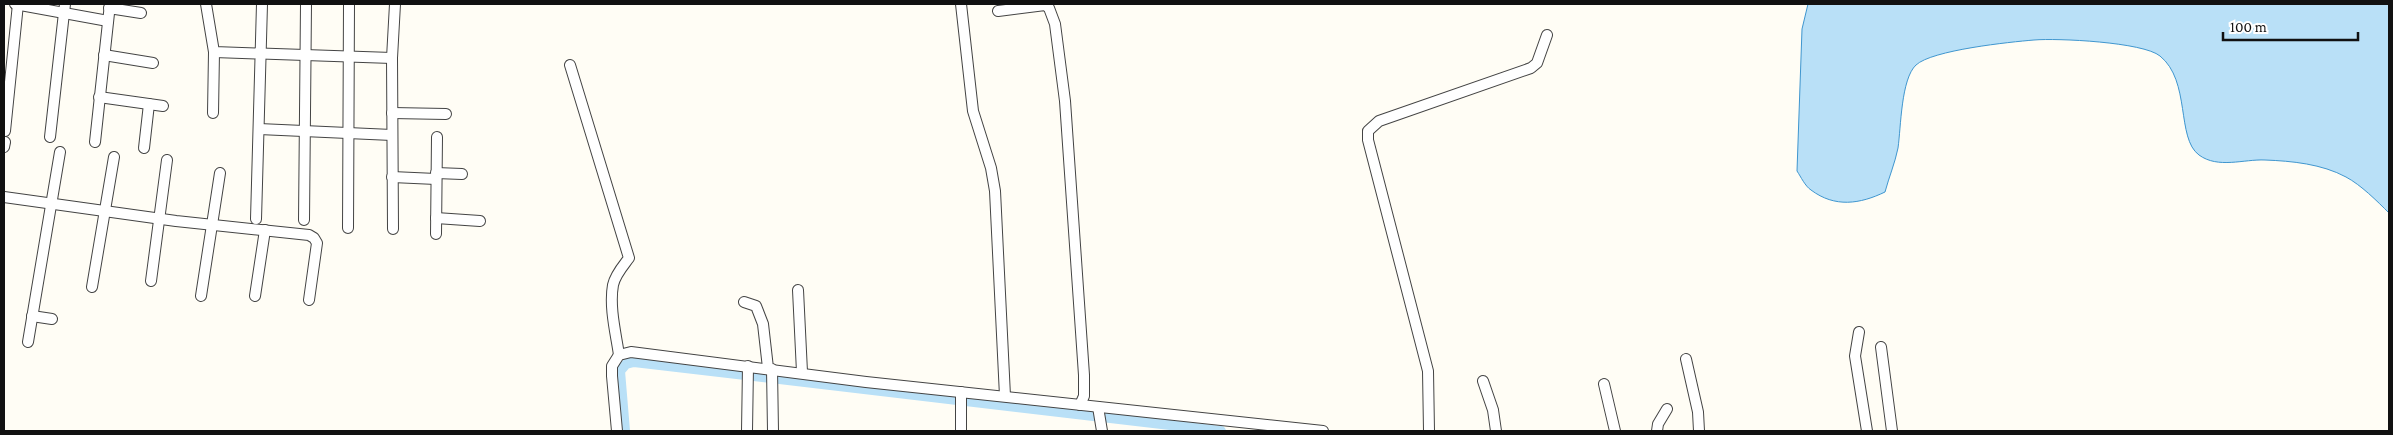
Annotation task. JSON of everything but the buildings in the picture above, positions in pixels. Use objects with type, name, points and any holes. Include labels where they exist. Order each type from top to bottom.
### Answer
[{"type":"street","points":[[5,131],[8,71],[17,4],[64,8],[108,21]]},
{"type":"street","points":[[206,4],[214,52],[213,113]]},
{"type":"street","points":[[256,219],[262,4]]},
{"type":"street","points":[[304,220],[306,4]]},
{"type":"street","points":[[348,228],[348,57],[350,4]]},
{"type":"street","points":[[393,229],[392,58],[395,4]]},
{"type":"street","points":[[961,4],[973,111],[991,168],[995,191],[1005,396]]},
{"type":"street","points":[[998,10],[1045,5],[1049,8],[1055,24],[1065,101],[1084,375],[1084,396],[1080,405]]},
{"type":"street","points":[[94,142],[110,6],[140,12]]},
{"type":"street","points":[[50,137],[64,8]]},
{"type":"street","points":[[1430,431],[1428,372],[1368,140],[1368,131],[1379,122],[1531,68],[1537,63],[1547,35]]},
{"type":"street","points":[[214,52],[392,58]]},
{"type":"street","points":[[104,54],[153,63]]},
{"type":"street","points":[[570,65],[629,258],[619,271],[613,284],[612,298],[618,355],[612,366],[616,431]]},
{"type":"street","points":[[99,97],[163,106]]},
{"type":"street","points":[[144,148],[149,104]]},
{"type":"street","points":[[392,113],[446,114]]},
{"type":"street","points":[[259,128],[392,135]]},
{"type":"street","points":[[436,234],[437,137]]},
{"type":"street","points":[[28,342],[60,152]]},
{"type":"street","points":[[92,288],[114,157]]},
{"type":"street","points":[[151,281],[167,160]]},
{"type":"street","points":[[202,296],[220,173]]},
{"type":"street","points":[[392,177],[462,174]]},
{"type":"street","points":[[4,198],[265,230],[314,238],[317,243],[309,300]]},
{"type":"street","points":[[436,218],[480,221]]},
{"type":"street","points":[[255,296],[265,230]]},
{"type":"street","points":[[798,290],[802,372]]},
{"type":"street","points":[[744,302],[756,306],[760,315],[771,373],[773,431]]},
{"type":"street","points":[[32,316],[52,319]]},
{"type":"street","points":[[1859,332],[1855,356],[1867,431]]},
{"type":"street","points":[[1881,347],[1892,431]]},
{"type":"street","points":[[618,355],[631,352],[748,366],[771,373],[802,372],[960,394],[1005,396],[1080,405],[1098,410],[1209,425],[1323,431]]},
{"type":"street","points":[[1686,359],[1698,412],[1699,431]]},
{"type":"street","points":[[747,431],[748,366]]},
{"type":"street","points":[[1483,381],[1496,421],[1496,431]]},
{"type":"street","points":[[1604,384],[1615,431]]},
{"type":"street","points":[[960,394],[961,431]]},
{"type":"street","points":[[1657,431],[1658,424],[1666,409]]},
{"type":"street","points":[[1098,410],[1101,427]]},
{"type":"water","points":[[1808,4],[2389,4],[2389,213],[2357,184],[2327,169],[2286,161],[2214,162],[2206,159],[2199,155],[2192,147],[2176,80],[2170,67],[2160,56],[2151,51],[2119,44],[2061,40],[2034,40],[1954,51],[1938,55],[1916,65],[1907,81],[1898,148],[1885,192],[1857,201],[1838,202],[1829,200],[1809,188],[1797,171],[1802,29]]},
{"type":"waterway","points":[[625,431],[620,371],[626,364],[634,362],[1221,431]]}]
